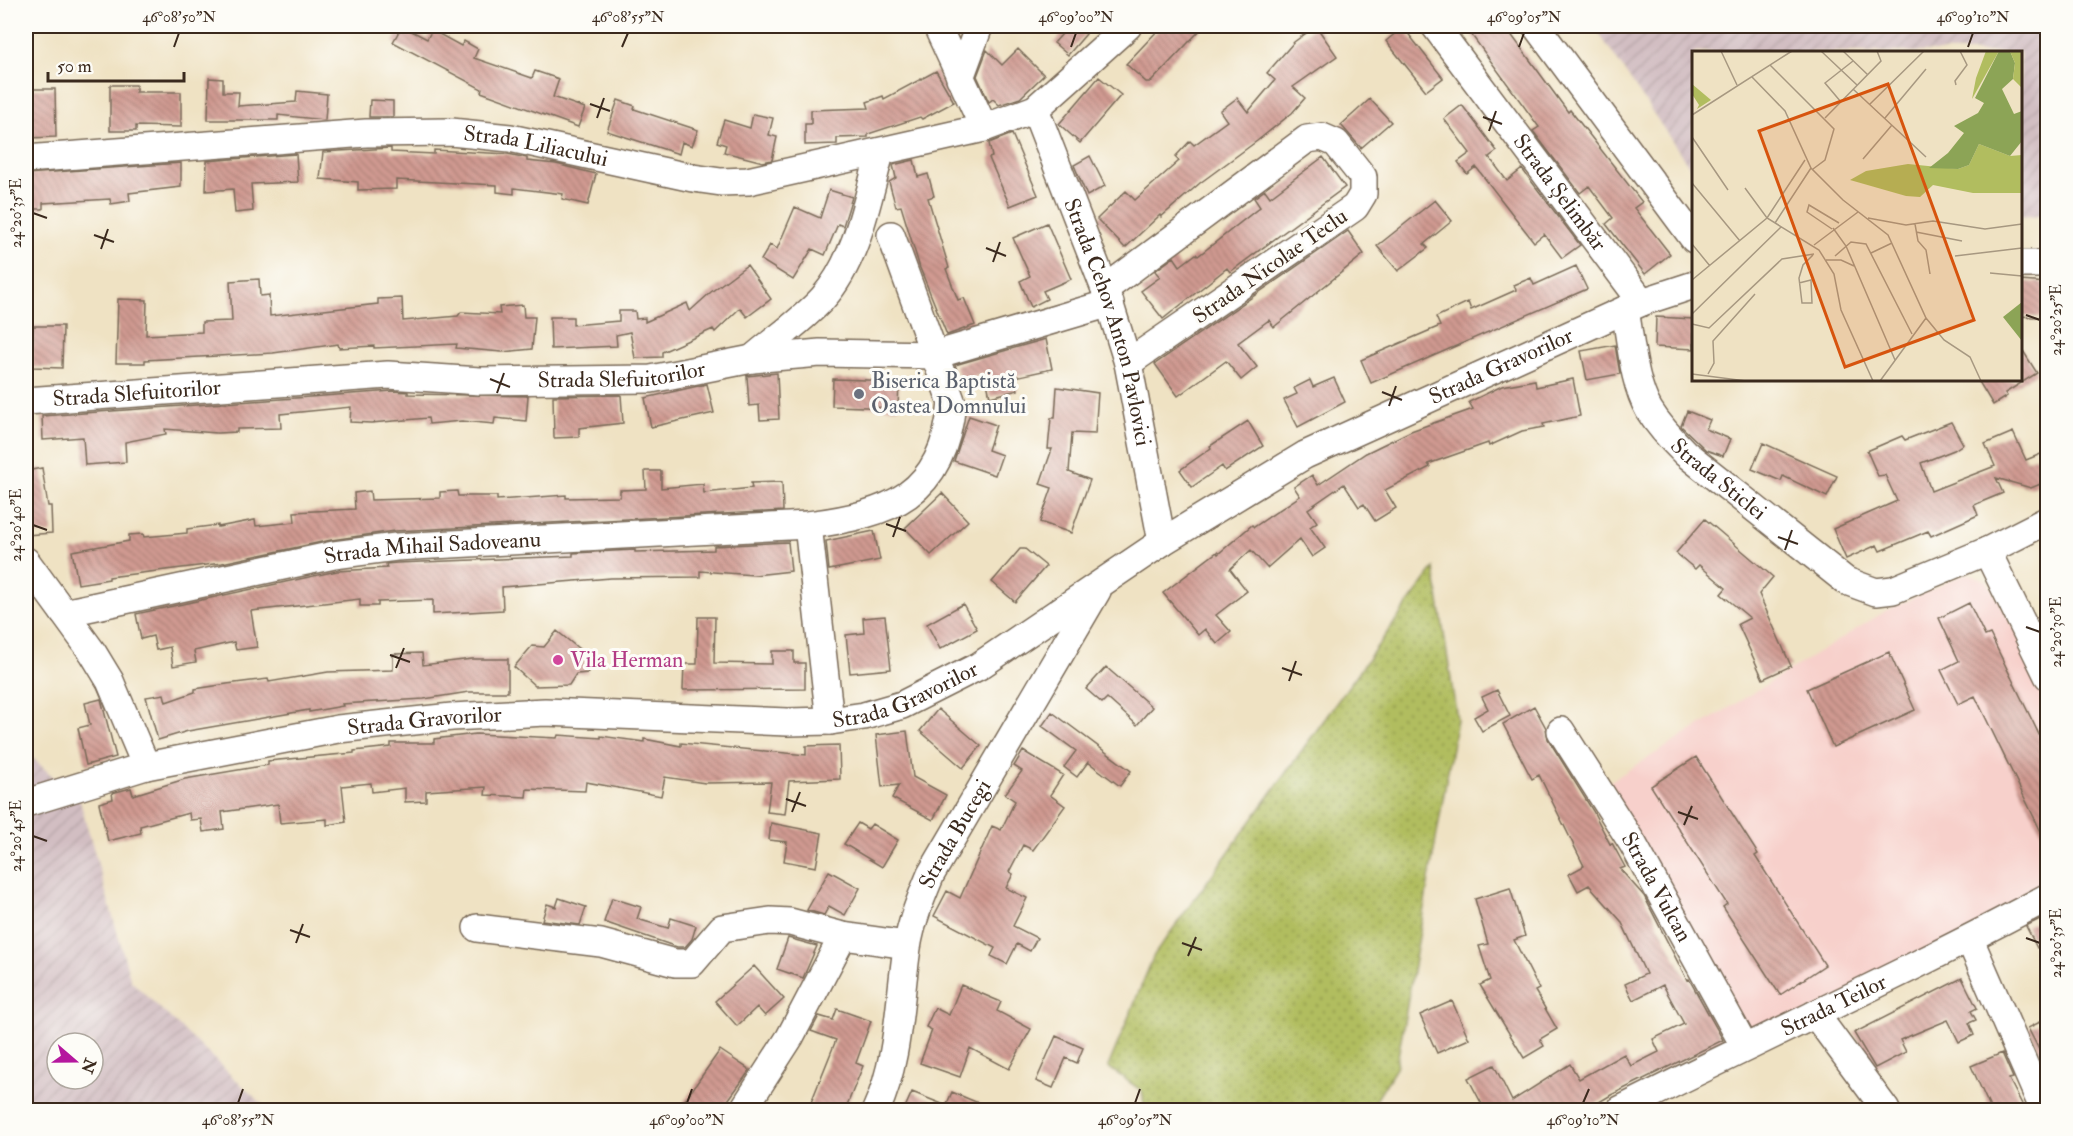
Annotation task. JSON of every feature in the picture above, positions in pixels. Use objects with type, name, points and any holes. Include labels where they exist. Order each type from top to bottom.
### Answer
[{"type":"street","points":[[937,26],[984,128]]},
{"type":"street","points":[[960,78],[979,26]]},
{"type":"street","points":[[1035,109],[1128,26]]},
{"type":"street","name":"Strada Șelimbăr","points":[[1435,26],[1634,306]]},
{"type":"street","points":[[1536,26],[1692,236]]},
{"type":"street","name":"Strada Liliacului","points":[[26,159],[366,132],[452,132],[510,138],[721,182],[748,181],[984,128],[1035,109]]},
{"type":"street","name":"Strada Cehov Anton Pavlovici","points":[[1035,109],[1107,296],[1128,363],[1162,542]]},
{"type":"street","name":"Strada Nicolae Teclu","points":[[1107,296],[1307,139],[1322,137],[1336,143],[1363,177],[1363,194],[1355,207],[1128,363]]},
{"type":"street","name":"Strada Slefuitorilor","points":[[26,400],[388,375],[480,381],[573,382],[651,379],[752,359],[823,298],[840,271],[857,235],[880,153]]},
{"type":"street","name":"Strada Mihail Sadoveanu","points":[[64,613],[334,555],[396,548],[808,525],[853,519],[891,507],[915,490],[937,463],[949,430],[952,403],[891,235]]},
{"type":"street","points":[[2022,264],[2048,264]]},
{"type":"street","name":"Strada Gravorilor","points":[[26,803],[146,766],[338,729],[452,717],[545,712],[788,722],[830,721],[864,716],[902,705],[979,666],[1162,542],[1305,455],[1634,306],[1692,286]]},
{"type":"street","points":[[752,359],[820,353],[935,355],[1107,296]]},
{"type":"street","name":"Strada Sticlei","points":[[1634,306],[1639,386],[1648,409],[1663,430],[1685,453],[1830,571],[1862,589],[1875,592],[1893,590],[1987,551],[2048,520]]},
{"type":"street","points":[[808,525],[830,721]]},
{"type":"street","points":[[1987,551],[2048,676]]},
{"type":"street","points":[[26,561],[110,681],[146,766]]},
{"type":"street","name":"Strada Bucegi","points":[[876,1110],[884,1095],[892,1059],[907,945],[917,907],[931,874],[1101,585]]},
{"type":"street","name":"Strada Vulcan","points":[[1561,730],[1633,844],[1745,1047]]},
{"type":"street","name":"Strada Teilor","points":[[1620,1110],[1970,939],[2048,897]]},
{"type":"street","points":[[477,928],[601,942],[675,963],[692,963],[722,928],[770,921],[790,922],[843,936],[907,945]]},
{"type":"street","points":[[743,1110],[790,1037],[843,936]]},
{"type":"street","points":[[1970,939],[2044,1110]]},
{"type":"street","points":[[1815,1014],[1886,1110]]},
{"type":"shaded area","points":[[1594,26],[2047,26],[2047,214],[2022,217],[2022,51],[1692,51],[1692,171]]},
{"type":"shaded area","points":[[1966,573],[1987,581],[2047,683],[2047,897],[1745,1047],[1598,789],[1884,612]]},
{"type":"shaded area","points":[[26,752],[80,801],[131,981],[268,1110],[26,1110]]},
{"type":"green space","points":[[1434,568],[1457,719],[1396,1068],[1370,1110],[1145,1110],[1142,1091],[1108,1067],[1154,955]]},
{"type":"building","points":[[402,26],[427,39],[432,30],[461,46],[464,41],[478,49],[474,58],[532,78],[535,71],[559,79],[553,97],[585,108],[578,127],[481,92],[482,89],[393,42]]},
{"type":"building","points":[[1069,26],[1076,26],[1086,34],[1068,55],[1054,43]]},
{"type":"building","points":[[1162,26],[1204,26],[1151,82],[1146,82],[1126,64]]},
{"type":"building","points":[[1316,26],[1337,56],[1293,87],[1305,98],[1292,113],[1200,183],[1161,217],[1160,215],[1125,248],[1097,219],[1126,191],[1135,200],[1179,161],[1175,157],[1190,141],[1194,145],[1227,121],[1220,111],[1237,98],[1248,112],[1275,80],[1267,73],[1294,42]]},
{"type":"building","points":[[1465,26],[1505,26],[1568,112],[1570,110],[1642,202],[1634,208],[1670,254],[1645,274],[1606,224],[1613,218],[1589,186],[1580,193],[1533,131],[1539,127]]},
{"type":"building","points":[[1403,27],[1443,78],[1426,91],[1386,41]]},
{"type":"building","points":[[1018,49],[1044,75],[1020,98],[999,105],[993,99],[989,102],[977,76],[987,50],[1002,65]]},
{"type":"building","points":[[936,71],[954,102],[922,119],[920,117],[868,134],[868,137],[837,138],[837,144],[805,145],[805,124],[811,124],[811,110],[869,108],[867,102],[883,96],[884,99]]},
{"type":"building","points":[[1099,77],[1121,95],[1080,143],[1059,124]]},
{"type":"building","points":[[209,78],[223,79],[223,92],[239,92],[238,106],[296,102],[297,91],[327,94],[325,120],[278,115],[278,120],[208,120]]},
{"type":"building","points":[[110,85],[136,85],[136,92],[181,92],[181,127],[136,126],[136,131],[110,131]]},
{"type":"building","points":[[26,89],[55,89],[56,137],[26,138]]},
{"type":"building","points":[[1370,99],[1391,122],[1361,148],[1341,125]]},
{"type":"building","points":[[370,100],[393,101],[393,117],[369,117]]},
{"type":"building","points":[[618,100],[635,106],[634,109],[698,130],[692,146],[682,142],[679,154],[607,131]]},
{"type":"building","points":[[1462,105],[1497,151],[1489,157],[1507,181],[1522,169],[1580,245],[1562,258],[1544,234],[1534,242],[1476,167],[1467,174],[1458,162],[1470,153],[1444,119]]},
{"type":"building","points":[[753,114],[773,118],[769,135],[777,137],[772,160],[763,162],[724,152],[726,145],[717,142],[724,120],[750,128]]},
{"type":"building","points":[[1012,134],[1038,195],[1010,206],[989,158],[992,157],[989,143]]},
{"type":"building","points":[[391,148],[391,152],[434,154],[434,150],[508,154],[527,158],[527,161],[556,164],[596,174],[588,205],[562,199],[563,194],[514,188],[514,194],[497,192],[497,185],[396,180],[396,189],[358,190],[358,182],[320,179],[323,152]]},
{"type":"building","points":[[296,154],[298,182],[251,184],[253,211],[235,213],[233,189],[206,191],[207,161]]},
{"type":"building","points":[[1090,156],[1105,186],[1087,196],[1074,165]]},
{"type":"building","points":[[1323,157],[1345,187],[1230,272],[1227,268],[1163,319],[1141,291],[1160,277],[1155,271],[1174,257],[1180,266],[1196,254],[1198,256],[1260,207],[1254,198],[1265,190],[1270,197]]},
{"type":"building","points":[[914,160],[918,177],[928,174],[934,196],[928,198],[949,268],[946,269],[958,300],[964,298],[975,325],[947,335],[920,268],[901,206],[896,207],[889,182],[896,178],[893,165]]},
{"type":"building","points":[[181,163],[181,187],[129,193],[130,201],[111,204],[110,199],[43,203],[43,209],[27,209],[26,174]]},
{"type":"building","points":[[829,190],[852,197],[843,226],[838,224],[825,255],[812,249],[793,280],[761,260],[770,245],[777,249],[795,207],[820,218]]},
{"type":"building","points":[[1435,200],[1452,221],[1424,244],[1428,248],[1398,271],[1377,246]]},
{"type":"building","points":[[1047,223],[1071,279],[1043,291],[1047,299],[1031,307],[1020,281],[1030,276],[1013,238]]},
{"type":"building","points":[[1348,231],[1364,254],[1274,327],[1269,320],[1238,343],[1257,367],[1241,380],[1226,361],[1178,396],[1155,364]]},
{"type":"building","points":[[747,265],[771,299],[747,317],[740,308],[715,332],[713,329],[662,352],[662,357],[635,358],[630,332],[616,335],[617,346],[551,349],[550,317],[573,317],[573,325],[619,321],[619,311],[635,311],[636,319],[645,318],[645,322],[687,303],[690,311]]},
{"type":"building","points":[[1576,266],[1587,289],[1371,383],[1361,360],[1440,326],[1436,317],[1468,302],[1471,310],[1516,290],[1514,285],[1531,278],[1534,285]]},
{"type":"building","points":[[259,279],[260,296],[269,295],[270,316],[378,304],[378,299],[402,298],[403,321],[458,316],[461,312],[500,314],[499,307],[523,305],[524,317],[535,317],[532,349],[502,352],[456,348],[457,344],[339,348],[338,344],[273,353],[145,360],[145,363],[116,363],[118,299],[147,300],[146,335],[202,332],[202,322],[232,321],[230,281]]},
{"type":"building","points":[[2022,281],[2047,283],[2048,318],[2022,316]]},
{"type":"building","points":[[1656,317],[1692,319],[1692,349],[1655,347]]},
{"type":"building","points":[[33,326],[63,326],[62,368],[32,367]]},
{"type":"building","points":[[1046,339],[1052,369],[1015,377],[1018,390],[990,397],[985,373],[961,381],[955,365]]},
{"type":"building","points":[[1615,345],[1620,374],[1587,380],[1581,351]]},
{"type":"building","points":[[2022,349],[2037,373],[2005,393],[2007,396],[1993,405],[1979,381],[2022,381]]},
{"type":"building","points":[[777,373],[779,419],[760,420],[759,405],[749,406],[747,376]]},
{"type":"building","points":[[1334,378],[1345,402],[1298,427],[1284,400],[1297,394],[1294,388],[1310,380],[1313,387]]},
{"type":"building","points":[[833,379],[899,381],[898,408],[832,406]]},
{"type":"building","points":[[1573,379],[1580,416],[1543,424],[1544,427],[1522,431],[1489,446],[1488,443],[1428,464],[1430,467],[1385,490],[1396,508],[1375,521],[1364,504],[1359,507],[1344,484],[1308,509],[1317,522],[1310,527],[1325,548],[1312,557],[1300,539],[1267,568],[1251,550],[1230,569],[1247,591],[1216,615],[1231,632],[1217,644],[1205,629],[1198,635],[1163,593],[1217,552],[1218,554],[1252,525],[1254,527],[1300,496],[1294,487],[1312,475],[1318,485],[1366,453],[1411,431],[1473,409],[1469,402],[1502,386],[1535,380],[1536,387]]},
{"type":"building","points":[[707,384],[714,413],[651,427],[645,398]]},
{"type":"building","points":[[1057,387],[1098,393],[1095,434],[1072,433],[1069,472],[1090,480],[1071,533],[1040,522],[1052,488],[1040,484],[1052,449],[1048,449],[1051,418],[1055,418]]},
{"type":"building","points":[[393,391],[408,392],[408,394],[528,396],[526,421],[495,418],[494,424],[462,421],[429,424],[428,418],[371,423],[350,422],[351,407],[280,414],[281,428],[237,429],[237,432],[217,433],[165,429],[166,434],[125,442],[126,462],[85,465],[83,437],[43,440],[42,416]]},
{"type":"building","points":[[621,395],[623,423],[579,428],[579,437],[554,438],[553,396]]},
{"type":"building","points":[[1687,411],[1710,420],[1706,429],[1730,439],[1723,456],[1706,450],[1681,426]]},
{"type":"building","points":[[969,416],[996,425],[988,450],[1002,455],[995,475],[954,461]]},
{"type":"building","points":[[1248,421],[1263,446],[1225,471],[1222,466],[1192,487],[1180,470],[1211,448],[1210,446]]},
{"type":"building","points":[[1951,422],[1963,444],[1921,463],[1931,491],[1995,466],[1985,444],[2013,432],[2026,460],[2048,451],[2048,481],[2031,488],[1996,478],[2003,493],[1974,505],[1978,515],[1931,536],[1928,531],[1880,551],[1877,545],[1846,559],[1833,529],[1897,501],[1885,475],[1878,476],[1867,451],[1902,436],[1905,440]]},
{"type":"building","points":[[1763,443],[1837,476],[1827,497],[1783,476],[1781,481],[1752,469]]},
{"type":"building","points":[[42,468],[48,506],[51,506],[52,533],[26,535],[26,471]]},
{"type":"building","points":[[645,471],[661,471],[661,488],[703,484],[704,493],[752,488],[751,483],[782,482],[783,511],[394,531],[331,540],[222,563],[109,577],[109,579],[78,584],[72,551],[129,541],[129,535],[143,534],[144,537],[187,533],[187,529],[218,525],[218,527],[255,520],[256,526],[295,522],[294,512],[355,509],[354,493],[370,491],[371,500],[440,498],[440,492],[457,491],[458,496],[497,496],[497,500],[566,495],[566,498],[620,497],[620,490],[646,489]]},
{"type":"building","points":[[942,493],[968,521],[931,555],[905,528]]},
{"type":"building","points":[[1705,519],[1773,577],[1759,594],[1791,666],[1763,679],[1738,624],[1750,618],[1721,594],[1726,588],[1699,565],[1695,569],[1676,553]]},
{"type":"building","points":[[874,531],[880,560],[829,570],[826,541]]},
{"type":"building","points":[[788,542],[791,571],[754,575],[700,571],[700,577],[611,578],[502,587],[503,610],[433,614],[433,600],[378,602],[378,606],[360,606],[360,599],[251,611],[257,647],[236,650],[234,642],[194,651],[196,662],[173,666],[170,647],[156,650],[153,636],[141,639],[136,614],[337,571],[387,568],[386,564],[573,556],[573,553],[635,550],[635,552],[714,550],[714,546]]},
{"type":"building","points":[[1020,549],[1025,549],[1046,566],[1015,602],[992,582]]},
{"type":"building","points":[[1969,603],[1985,636],[1990,634],[2048,753],[2048,846],[1975,696],[1958,704],[1941,670],[1959,661],[1939,618]]},
{"type":"building","points":[[963,604],[977,629],[940,649],[927,624]]},
{"type":"building","points":[[885,616],[891,669],[850,673],[846,635],[864,633],[863,618]]},
{"type":"building","points":[[698,617],[715,617],[714,663],[772,664],[772,651],[794,651],[794,663],[805,663],[805,689],[683,690],[684,664],[697,664]]},
{"type":"building","points":[[557,631],[589,657],[584,662],[588,673],[576,674],[569,685],[535,686],[514,667],[532,646],[544,647]]},
{"type":"building","points":[[1889,652],[1915,710],[1833,747],[1807,689]]},
{"type":"building","points":[[422,653],[423,665],[472,659],[508,659],[508,692],[469,692],[424,699],[342,704],[343,706],[188,731],[158,740],[146,697],[164,694],[166,702],[195,692],[195,689],[227,684],[268,679],[269,682],[328,672],[393,670],[393,654]]},
{"type":"building","points":[[1106,667],[1152,707],[1137,725],[1107,698],[1102,703],[1086,689]]},
{"type":"building","points":[[1497,690],[1510,716],[1482,731],[1474,717],[1488,709],[1482,697]]},
{"type":"building","points":[[101,699],[116,757],[86,765],[78,728],[90,725],[85,703]]},
{"type":"building","points":[[1534,706],[1546,728],[1548,739],[1625,867],[1620,869],[1644,896],[1687,980],[1689,979],[1723,1040],[1611,1095],[1586,1110],[1485,1110],[1468,1078],[1494,1065],[1512,1101],[1570,1064],[1579,1079],[1624,1054],[1631,1066],[1659,1052],[1653,1039],[1684,1024],[1663,985],[1633,1000],[1625,984],[1646,974],[1621,921],[1589,885],[1578,891],[1569,874],[1584,866],[1539,775],[1532,779],[1503,724]]},
{"type":"building","points":[[938,709],[981,746],[963,768],[920,731]]},
{"type":"building","points":[[1052,712],[1131,771],[1120,786],[1088,762],[1077,777],[1064,767],[1076,751],[1042,726]]},
{"type":"building","points":[[907,731],[913,777],[946,795],[933,820],[892,798],[899,785],[882,787],[876,735]]},
{"type":"building","points":[[476,734],[557,738],[558,735],[601,738],[601,736],[644,742],[644,739],[681,746],[681,743],[806,755],[806,746],[839,745],[840,779],[789,781],[785,814],[767,812],[771,782],[705,783],[665,777],[661,796],[586,782],[585,791],[527,789],[526,797],[485,795],[486,787],[426,791],[426,801],[405,802],[405,788],[372,792],[371,783],[342,786],[346,822],[327,825],[327,819],[280,823],[278,804],[222,812],[224,829],[203,832],[201,819],[190,820],[189,813],[140,826],[141,833],[108,841],[99,803],[113,799],[112,793],[131,788],[133,795],[185,779],[268,765],[268,761],[354,753],[354,751],[391,747],[391,743],[434,743],[434,739]]},
{"type":"building","points":[[1023,751],[1063,775],[1050,795],[1065,806],[1033,850],[1023,845],[1009,872],[1013,874],[1006,888],[1027,898],[1013,926],[1037,938],[1030,951],[1017,944],[1007,964],[991,956],[995,948],[934,916],[947,891],[960,898],[992,826],[1001,830],[1015,801],[1005,794],[1022,771],[1014,766]]},
{"type":"building","points":[[1696,757],[1758,854],[1755,856],[1825,965],[1780,995],[1723,907],[1727,904],[1651,786]]},
{"type":"building","points":[[771,823],[822,833],[816,867],[784,861],[787,842],[769,840]]},
{"type":"building","points":[[858,823],[868,829],[872,824],[898,840],[882,867],[844,844]]},
{"type":"building","points":[[829,871],[860,888],[845,915],[829,906],[824,915],[807,910]]},
{"type":"building","points":[[1510,888],[1525,936],[1514,940],[1539,989],[1535,991],[1557,1029],[1540,1039],[1544,1046],[1524,1058],[1480,985],[1490,980],[1479,946],[1488,944],[1475,899]]},
{"type":"building","points":[[559,898],[586,907],[580,925],[542,920],[547,904],[556,907]]},
{"type":"building","points":[[612,898],[641,907],[637,919],[668,928],[671,918],[696,926],[692,939],[685,947],[677,947],[604,922]]},
{"type":"building","points":[[2048,915],[2048,943],[2037,948],[2026,926]]},
{"type":"building","points":[[788,938],[817,946],[803,978],[777,969]]},
{"type":"building","points":[[754,966],[784,999],[765,1016],[757,1007],[737,1026],[715,1001]]},
{"type":"building","points":[[1962,978],[1977,1008],[1971,1011],[1976,1020],[1969,1023],[1974,1035],[1959,1042],[1948,1020],[1900,1040],[1906,1052],[1875,1068],[1854,1033]]},
{"type":"building","points":[[961,985],[1001,1002],[997,1011],[1031,1029],[1009,1069],[970,1048],[960,1077],[920,1063],[932,1030],[926,1027],[935,1008],[949,1015]]},
{"type":"building","points":[[1452,1001],[1469,1039],[1437,1053],[1420,1015]]},
{"type":"building","points":[[837,1009],[871,1021],[856,1063],[863,1066],[845,1110],[808,1110],[836,1040],[811,1031],[819,1016],[833,1020]]},
{"type":"building","points":[[2048,1018],[2048,1067],[2028,1028]]},
{"type":"building","points":[[1056,1036],[1083,1048],[1077,1063],[1066,1058],[1053,1088],[1036,1081]]},
{"type":"building","points":[[720,1050],[750,1070],[721,1110],[678,1110]]},
{"type":"building","points":[[2002,1053],[2013,1078],[2009,1079],[2025,1110],[1991,1110],[1971,1066]]},
{"type":"building","points":[[912,1092],[946,1106],[952,1092],[995,1110],[904,1110]]},
{"type":"place","name":"Biserica Baptistă Oastea Domnului","points":[[859,394]]},
{"type":"place","name":"Vila Herman","points":[[558,660]]}]
